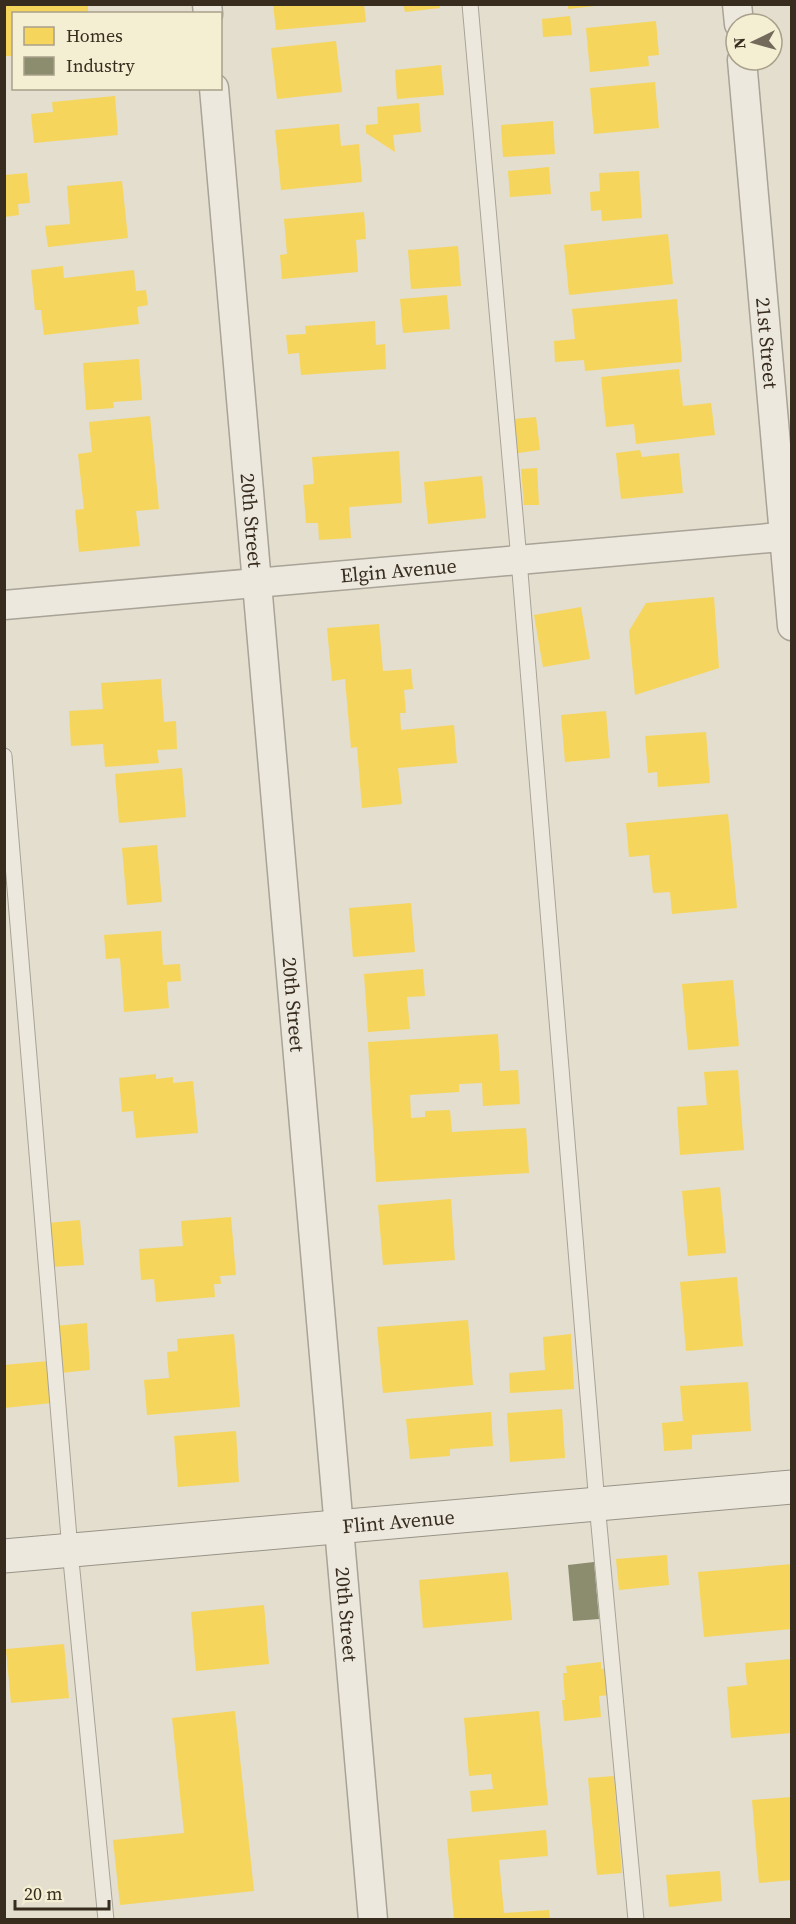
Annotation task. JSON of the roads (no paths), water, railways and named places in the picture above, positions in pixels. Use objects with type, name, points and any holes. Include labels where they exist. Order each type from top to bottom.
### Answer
[{"type":"street","name":"21st Street","points":[[743,72],[788,536],[792,626]]},
{"type":"street","name":"20th Street","points":[[214,90],[373,1920]]},
{"type":"street","name":"Elgin Avenue","points":[[4,605],[788,536]]},
{"type":"street","name":"Flint Avenue","points":[[4,1556],[792,1487]]},
{"type":"lane","points":[[470,4],[519,560],[597,1504],[636,1920]]},
{"type":"lane","points":[[4,756],[70,1550],[106,1920]]}]
